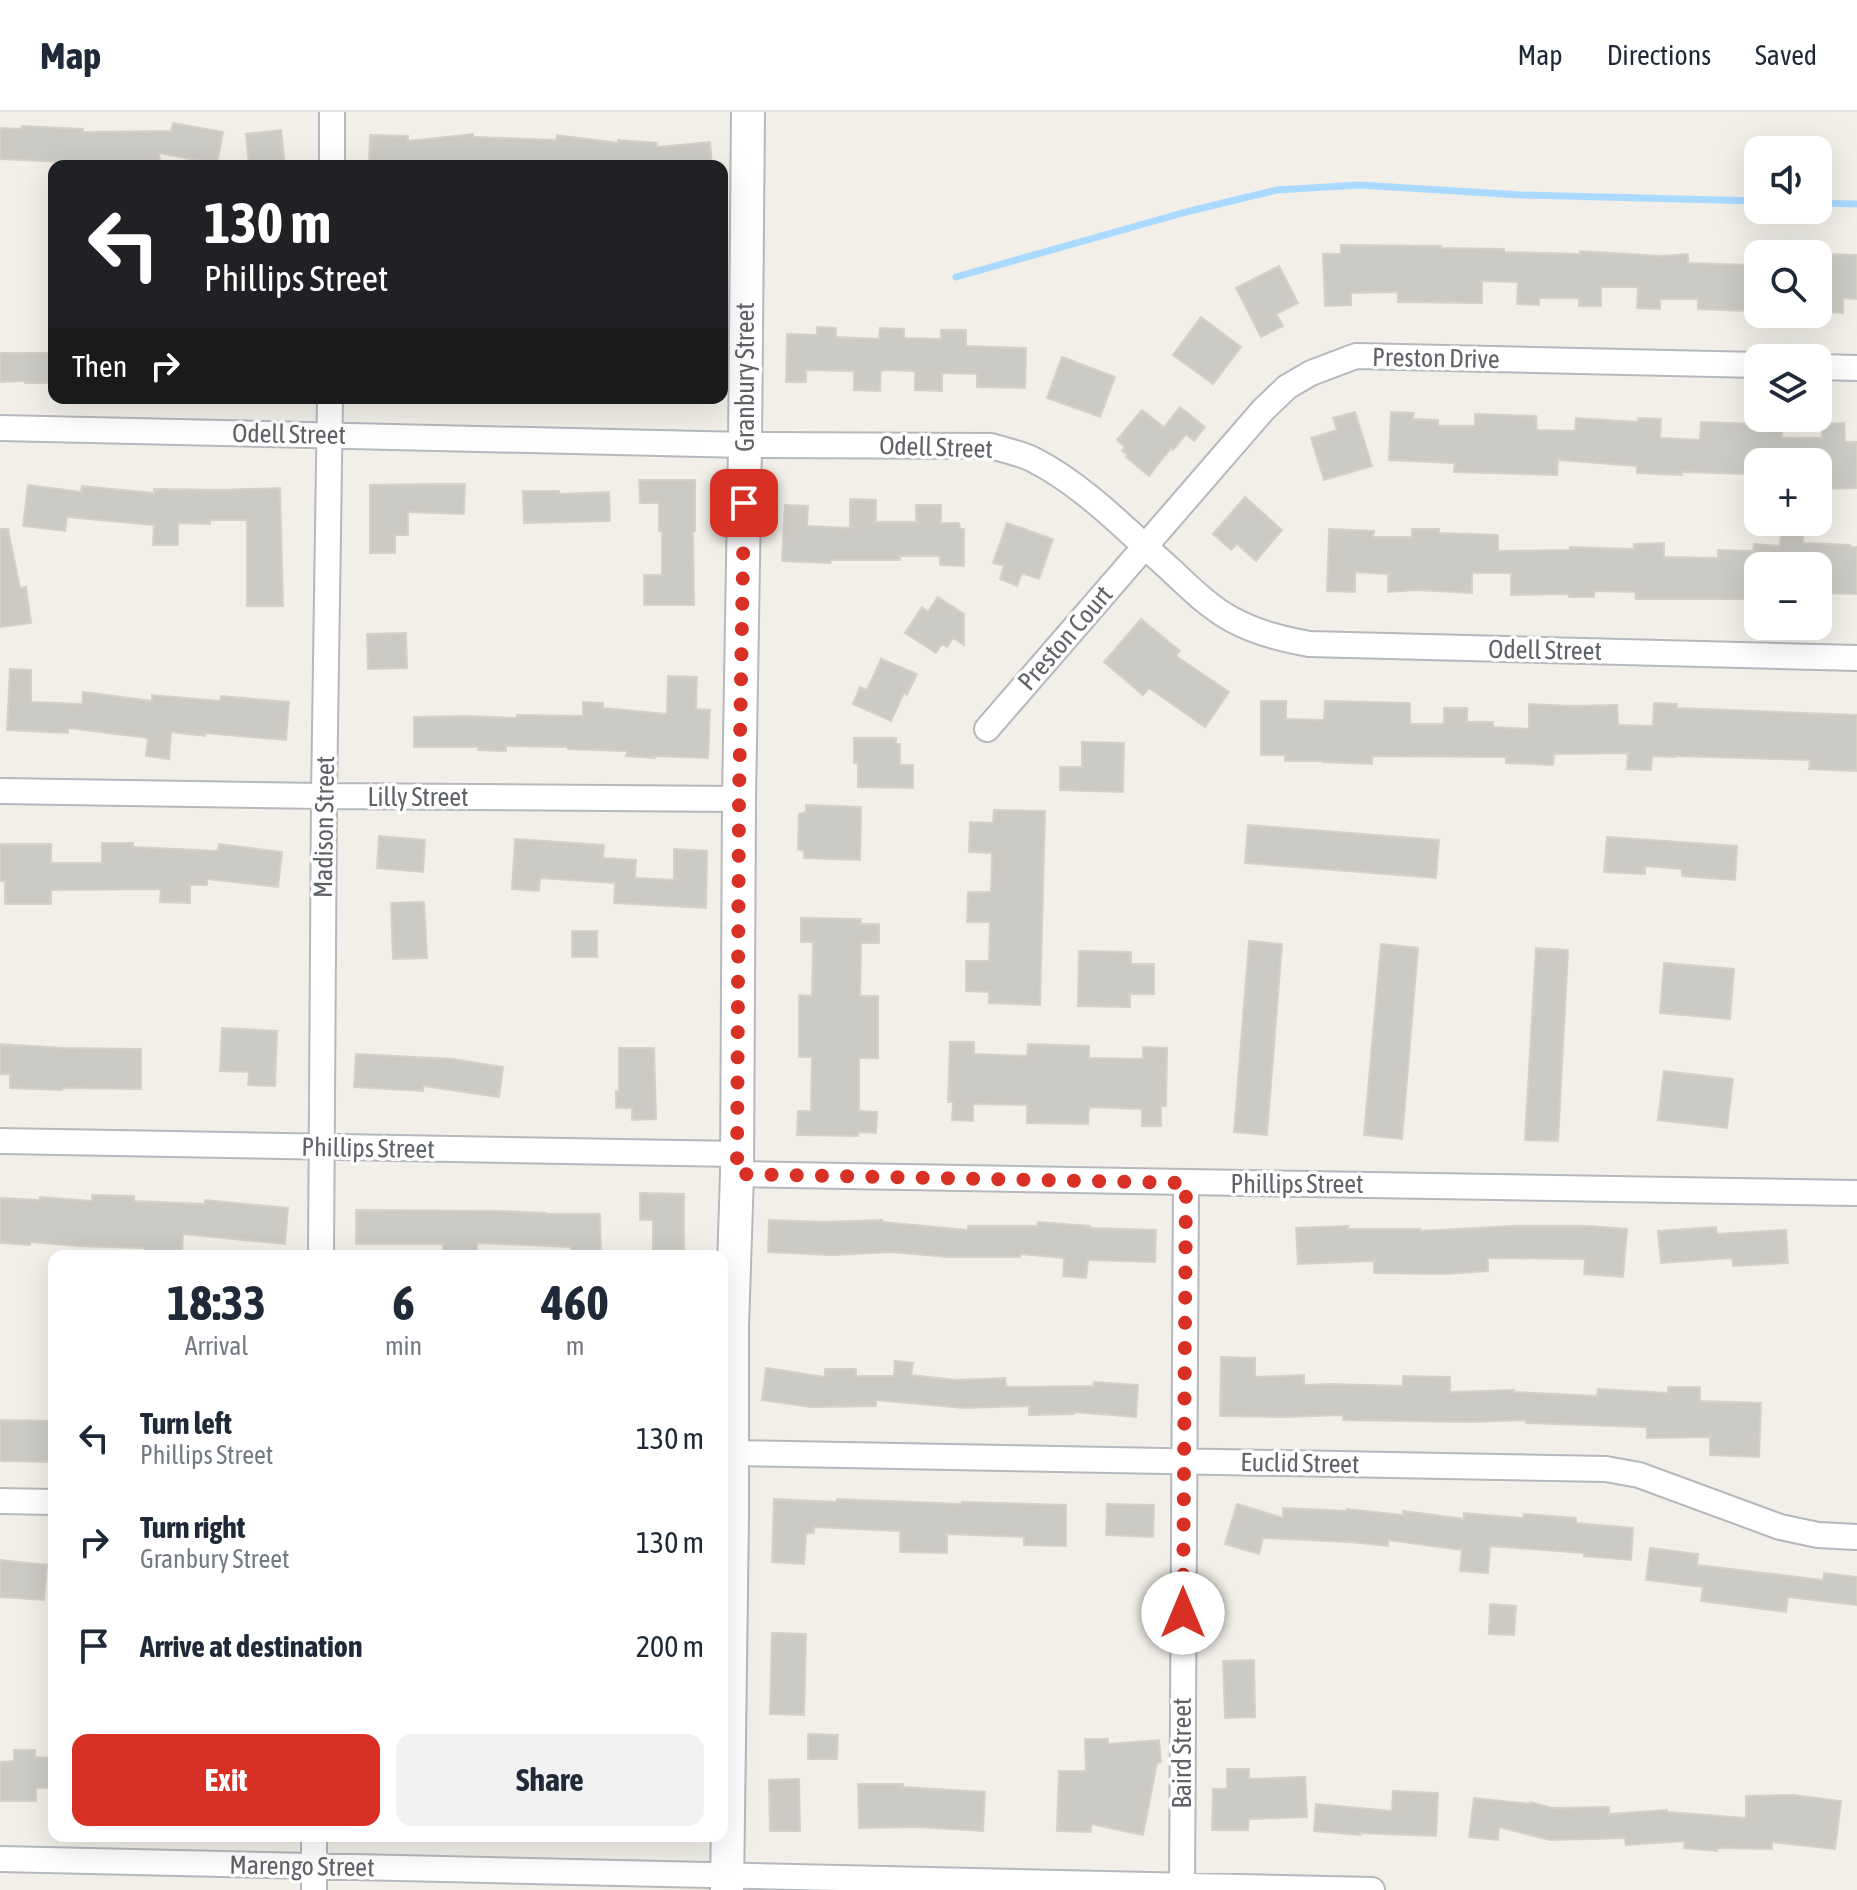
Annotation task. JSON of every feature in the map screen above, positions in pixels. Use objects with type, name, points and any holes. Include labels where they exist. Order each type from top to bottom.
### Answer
[{"type":"street","points":[[332,112],[332,160]]},
{"type":"street","name":"Granbury Street","points":[[728,1503],[732,1453],[737,1164],[748,112]]},
{"type":"street","name":"Preston Drive","points":[[1144,547],[1263,410],[1287,387],[1311,373],[1356,356],[1744,365]]},
{"type":"street","points":[[1832,367],[1857,368]]},
{"type":"street","name":"Madison Street","points":[[321,1250],[330,404]]},
{"type":"street","name":"Odell Street","points":[[0,428],[745,445],[991,446],[1029,457],[1060,475],[1202,598],[1230,619],[1256,632],[1309,644],[1857,658]]},
{"type":"street","name":"Preston Court","points":[[987,729],[1144,547]]},
{"type":"street","name":"Lilly Street","points":[[0,791],[739,799]]},
{"type":"street","name":"Phillips Street","points":[[0,1141],[322,1147],[1186,1183],[1857,1193]]},
{"type":"street","name":"Baird Street","points":[[1182,1888],[1186,1183]]},
{"type":"street","name":"Euclid Street","points":[[732,1453],[1606,1469],[1639,1475],[1780,1527],[1818,1535],[1857,1537]]},
{"type":"street","points":[[0,1501],[48,1502]]},
{"type":"street","points":[[314,1842],[314,1878]]},
{"type":"street","name":"Granbury Street","points":[[727,1842],[727,1882]]},
{"type":"street","name":"Marengo Street","points":[[0,1859],[314,1878],[1372,1890]]},
{"type":"building","points":[[173,123],[223,132],[218,160],[196,160],[159,153],[160,160],[0,159],[0,128],[21,129],[22,126],[83,129],[83,132],[171,131]]},
{"type":"building","points":[[281,130],[284,160],[248,160],[246,134]]},
{"type":"building","points":[[473,134],[473,137],[556,140],[557,135],[618,143],[618,140],[657,143],[657,147],[710,142],[712,160],[369,160],[370,135],[408,136],[408,141]]},
{"type":"building","points":[[1341,245],[1441,246],[1580,254],[1580,251],[1661,256],[1688,254],[1688,263],[1744,265],[1744,311],[1698,309],[1698,299],[1660,299],[1660,309],[1637,308],[1638,287],[1601,287],[1601,306],[1579,306],[1579,298],[1539,298],[1539,305],[1517,304],[1518,282],[1482,281],[1482,303],[1398,302],[1398,292],[1351,293],[1351,305],[1325,306],[1323,254],[1341,254]]},
{"type":"building","points":[[1832,254],[1857,255],[1857,299],[1843,298],[1843,313],[1832,312]]},
{"type":"building","points":[[1279,266],[1298,303],[1276,314],[1283,326],[1261,337],[1236,288]]},
{"type":"building","points":[[1201,317],[1241,347],[1213,384],[1173,355]]},
{"type":"building","points":[[817,327],[836,328],[836,337],[879,339],[880,328],[904,329],[904,338],[941,339],[941,330],[966,330],[966,346],[1026,348],[1025,388],[977,387],[977,374],[942,373],[942,391],[915,390],[915,371],[881,370],[880,391],[854,390],[854,371],[806,370],[806,382],[786,382],[787,334],[817,335]]},
{"type":"building","points":[[0,353],[48,353],[48,383],[0,382]]},
{"type":"building","points":[[1062,357],[1115,377],[1100,417],[1047,398]]},
{"type":"building","points":[[1180,407],[1205,427],[1194,441],[1186,434],[1149,476],[1126,457],[1128,455],[1122,451],[1125,447],[1117,440],[1142,410],[1164,427]]},
{"type":"building","points":[[1355,412],[1372,466],[1324,480],[1311,438],[1337,430],[1333,418]]},
{"type":"building","points":[[1391,412],[1414,413],[1413,419],[1438,420],[1438,426],[1475,426],[1475,414],[1536,416],[1537,430],[1575,431],[1576,418],[1638,422],[1638,418],[1661,419],[1660,438],[1700,440],[1701,422],[1744,424],[1744,432],[1782,432],[1782,438],[1822,438],[1822,432],[1832,432],[1832,424],[1844,423],[1845,442],[1857,442],[1857,488],[1832,489],[1832,448],[1744,448],[1744,474],[1637,473],[1637,466],[1558,460],[1557,475],[1454,472],[1455,463],[1389,460]]},
{"type":"building","points":[[639,480],[695,480],[694,605],[644,605],[644,575],[662,575],[662,531],[659,531],[659,503],[640,503]]},
{"type":"building","points":[[465,484],[464,514],[408,512],[408,535],[395,535],[395,553],[370,553],[370,485]]},
{"type":"building","points":[[28,485],[81,492],[82,486],[154,493],[154,489],[280,488],[283,606],[247,606],[247,520],[178,523],[178,545],[153,545],[154,525],[67,517],[65,531],[23,526]]},
{"type":"building","points":[[523,491],[559,491],[559,494],[609,492],[610,521],[524,523]]},
{"type":"building","points":[[1245,497],[1282,530],[1256,561],[1237,544],[1231,550],[1213,534]]},
{"type":"building","points":[[850,499],[876,500],[876,522],[916,522],[916,505],[941,505],[941,523],[959,523],[960,529],[964,529],[964,566],[940,565],[940,556],[900,556],[900,560],[831,560],[830,563],[782,561],[785,505],[808,506],[807,526],[850,528]]},
{"type":"building","points":[[1007,523],[1053,539],[1039,579],[1022,573],[1017,586],[1000,579],[1004,566],[993,563]]},
{"type":"building","points":[[0,529],[8,529],[20,588],[26,587],[31,623],[0,627]]},
{"type":"building","points":[[1329,529],[1374,531],[1373,537],[1412,537],[1412,529],[1498,535],[1498,551],[1570,550],[1570,547],[1634,549],[1634,544],[1664,543],[1664,557],[1718,558],[1718,550],[1753,551],[1754,544],[1780,546],[1781,536],[1803,536],[1803,543],[1857,547],[1857,594],[1832,593],[1832,552],[1744,552],[1744,599],[1636,599],[1635,592],[1594,591],[1594,597],[1511,595],[1511,573],[1472,573],[1472,593],[1388,592],[1388,574],[1355,572],[1355,592],[1327,591]]},
{"type":"building","points":[[938,597],[964,614],[964,645],[953,638],[947,647],[942,644],[936,653],[905,633],[922,607],[928,612]]},
{"type":"building","points":[[1141,619],[1180,651],[1176,656],[1229,692],[1205,727],[1149,688],[1143,695],[1104,662]]},
{"type":"building","points":[[406,633],[407,668],[368,669],[367,634]]},
{"type":"building","points":[[881,659],[917,674],[891,721],[853,704],[860,687],[867,690]]},
{"type":"building","points":[[10,669],[31,670],[31,702],[82,704],[83,692],[152,701],[152,695],[220,701],[221,696],[289,702],[286,740],[171,732],[169,759],[146,756],[148,738],[68,728],[68,733],[7,730]]},
{"type":"building","points":[[668,676],[697,677],[696,709],[710,710],[708,758],[626,756],[627,751],[568,747],[506,746],[506,751],[478,750],[478,747],[414,747],[414,717],[583,716],[583,702],[603,703],[603,708],[667,714]]},
{"type":"building","points":[[1261,701],[1286,701],[1286,719],[1324,720],[1325,701],[1410,703],[1410,724],[1444,724],[1444,708],[1467,708],[1467,722],[1493,722],[1493,727],[1529,729],[1529,704],[1617,705],[1618,725],[1653,726],[1654,703],[1677,704],[1677,708],[1857,715],[1857,771],[1809,769],[1810,760],[1675,756],[1652,756],[1651,770],[1627,769],[1628,753],[1554,754],[1553,765],[1506,763],[1506,757],[1372,756],[1372,764],[1285,761],[1285,755],[1261,755]]},
{"type":"building","points":[[854,738],[896,738],[896,744],[900,744],[900,765],[913,765],[913,788],[858,787]]},
{"type":"building","points":[[1082,742],[1124,743],[1123,792],[1060,790],[1060,767],[1082,767]]},
{"type":"building","points":[[806,805],[861,807],[860,860],[804,858],[804,851],[798,849],[799,814],[806,812]]},
{"type":"building","points":[[994,810],[1045,811],[1040,1005],[989,1003],[989,992],[966,991],[966,961],[989,961],[990,922],[967,922],[968,892],[991,892],[992,853],[969,852],[970,822],[993,823]]},
{"type":"building","points":[[1248,825],[1439,840],[1436,878],[1245,863]]},
{"type":"building","points":[[379,836],[425,840],[423,872],[377,868]]},
{"type":"building","points":[[1607,837],[1737,846],[1735,880],[1682,876],[1682,869],[1645,866],[1645,874],[1604,872]]},
{"type":"building","points":[[515,839],[604,845],[603,858],[636,860],[635,878],[674,880],[674,849],[707,851],[706,908],[614,903],[615,883],[540,878],[539,891],[512,889]]},
{"type":"building","points":[[102,843],[218,851],[219,844],[282,852],[278,887],[207,879],[207,885],[190,885],[190,903],[160,902],[161,889],[51,890],[51,904],[5,904],[5,881],[0,881],[0,844],[51,844],[51,863],[102,863]]},
{"type":"building","points":[[424,902],[427,958],[393,959],[391,903]]},
{"type":"building","points":[[801,918],[861,919],[861,924],[879,924],[879,943],[861,943],[860,996],[878,996],[878,1058],[859,1058],[859,1111],[877,1112],[876,1133],[858,1132],[858,1136],[797,1135],[798,1111],[811,1111],[812,1057],[799,1057],[799,995],[812,996],[813,942],[801,942]]},
{"type":"building","points":[[572,931],[597,931],[597,957],[572,957]]},
{"type":"building","points":[[1249,941],[1282,944],[1267,1135],[1234,1132]]},
{"type":"building","points":[[1381,944],[1418,948],[1402,1139],[1364,1135]]},
{"type":"building","points":[[1536,948],[1568,950],[1558,1141],[1525,1140]]},
{"type":"building","points":[[1079,951],[1131,952],[1131,964],[1154,964],[1154,994],[1130,994],[1130,1007],[1078,1006]]},
{"type":"building","points":[[1664,963],[1734,969],[1730,1019],[1660,1013]]},
{"type":"building","points":[[222,1028],[277,1031],[275,1086],[248,1085],[249,1072],[220,1071]]},
{"type":"building","points":[[950,1042],[974,1042],[974,1054],[1027,1056],[1028,1044],[1089,1046],[1089,1058],[1143,1059],[1143,1047],[1167,1048],[1166,1106],[1161,1106],[1161,1126],[1142,1126],[1142,1109],[1089,1107],[1088,1124],[1027,1123],[1027,1105],[973,1104],[973,1121],[952,1120],[953,1102],[948,1102]]},
{"type":"building","points":[[0,1044],[141,1049],[141,1089],[10,1088],[10,1074],[0,1074]]},
{"type":"building","points":[[619,1048],[654,1048],[656,1119],[632,1120],[632,1108],[616,1108]]},
{"type":"building","points":[[356,1054],[453,1059],[503,1067],[499,1097],[423,1086],[423,1091],[354,1087]]},
{"type":"building","points":[[1664,1071],[1733,1079],[1727,1128],[1658,1120]]},
{"type":"building","points":[[640,1193],[684,1194],[684,1250],[653,1250],[653,1220],[640,1220]]},
{"type":"building","points":[[92,1195],[134,1196],[134,1201],[205,1204],[205,1200],[288,1208],[285,1244],[183,1234],[182,1250],[0,1243],[0,1198],[92,1201]]},
{"type":"building","points":[[356,1210],[600,1214],[601,1250],[477,1243],[477,1250],[443,1250],[443,1244],[356,1244]]},
{"type":"building","points":[[769,1220],[882,1220],[968,1230],[968,1226],[1037,1226],[1038,1222],[1090,1228],[1156,1230],[1155,1262],[1088,1260],[1086,1278],[1063,1276],[1064,1258],[1020,1254],[1020,1257],[948,1257],[892,1252],[832,1255],[768,1252]]},
{"type":"building","points":[[1348,1226],[1348,1229],[1420,1231],[1512,1226],[1627,1229],[1623,1277],[1584,1274],[1585,1259],[1488,1258],[1488,1271],[1445,1274],[1374,1273],[1374,1261],[1298,1264],[1296,1228]]},
{"type":"building","points":[[1716,1227],[1717,1234],[1786,1230],[1788,1263],[1733,1266],[1732,1258],[1661,1263],[1658,1231]]},
{"type":"building","points":[[1221,1357],[1255,1358],[1255,1377],[1304,1375],[1304,1385],[1403,1386],[1403,1376],[1450,1377],[1450,1392],[1514,1390],[1597,1396],[1598,1389],[1668,1393],[1668,1387],[1700,1387],[1700,1401],[1761,1403],[1759,1457],[1710,1455],[1710,1437],[1647,1438],[1647,1427],[1526,1423],[1526,1420],[1343,1420],[1343,1415],[1220,1416]]},
{"type":"building","points":[[895,1361],[913,1363],[911,1375],[956,1380],[1005,1378],[1006,1387],[1093,1386],[1094,1382],[1138,1385],[1136,1417],[1074,1412],[1029,1415],[1029,1406],[964,1408],[876,1400],[876,1406],[811,1407],[762,1400],[766,1368],[825,1377],[825,1369],[856,1369],[856,1376],[894,1376]]},
{"type":"building","points":[[0,1420],[48,1421],[48,1462],[0,1461]]},
{"type":"building","points":[[774,1499],[1066,1505],[1066,1546],[1024,1545],[1024,1537],[947,1534],[947,1553],[900,1552],[900,1531],[814,1527],[814,1533],[806,1533],[804,1564],[772,1562]]},
{"type":"building","points":[[1107,1504],[1154,1505],[1153,1537],[1106,1535]]},
{"type":"building","points":[[1237,1504],[1283,1518],[1283,1508],[1347,1509],[1403,1515],[1403,1511],[1464,1519],[1464,1513],[1576,1518],[1576,1523],[1633,1528],[1631,1560],[1490,1546],[1488,1573],[1460,1571],[1462,1550],[1388,1540],[1388,1546],[1263,1538],[1259,1554],[1225,1544]]},
{"type":"building","points":[[1650,1548],[1698,1554],[1697,1565],[1823,1580],[1824,1573],[1857,1577],[1857,1605],[1788,1597],[1786,1612],[1701,1601],[1703,1587],[1646,1580]]},
{"type":"building","points":[[0,1560],[47,1565],[44,1600],[0,1597]]},
{"type":"building","points":[[1490,1604],[1516,1606],[1514,1635],[1489,1634]]},
{"type":"building","points":[[772,1633],[806,1634],[804,1715],[770,1714]]},
{"type":"building","points":[[1254,1660],[1255,1717],[1225,1718],[1223,1661]]},
{"type":"building","points":[[808,1734],[838,1735],[837,1759],[808,1759]]},
{"type":"building","points":[[1085,1739],[1108,1739],[1108,1744],[1159,1740],[1161,1762],[1157,1763],[1143,1835],[1091,1824],[1091,1832],[1057,1831],[1059,1771],[1086,1771]]},
{"type":"building","points":[[14,1750],[35,1750],[35,1757],[48,1758],[48,1788],[36,1788],[36,1801],[0,1801],[0,1762],[14,1761]]},
{"type":"building","points":[[1227,1769],[1249,1769],[1249,1779],[1305,1777],[1307,1817],[1249,1819],[1248,1830],[1212,1830],[1213,1789],[1227,1789]]},
{"type":"building","points":[[799,1779],[800,1831],[770,1831],[769,1780]]},
{"type":"building","points":[[858,1784],[903,1784],[903,1787],[985,1792],[983,1831],[918,1827],[859,1828]]},
{"type":"building","points":[[1393,1791],[1438,1793],[1436,1836],[1314,1831],[1316,1804],[1392,1811]]},
{"type":"building","points":[[1793,1795],[1841,1801],[1835,1849],[1772,1842],[1772,1849],[1717,1848],[1717,1851],[1684,1848],[1685,1841],[1626,1845],[1625,1838],[1550,1840],[1499,1827],[1498,1840],[1469,1837],[1474,1798],[1530,1802],[1553,1808],[1609,1807],[1609,1814],[1667,1810],[1746,1818],[1746,1796]]},
{"type":"waterway","points":[[956,277],[1186,212],[1277,190],[1359,185],[1521,195],[1744,201]]},
{"type":"waterway","points":[[1832,203],[1857,204]]},
{"type":"route","points":[[744,503],[737,1174],[1186,1183],[1183,1613]]}]
